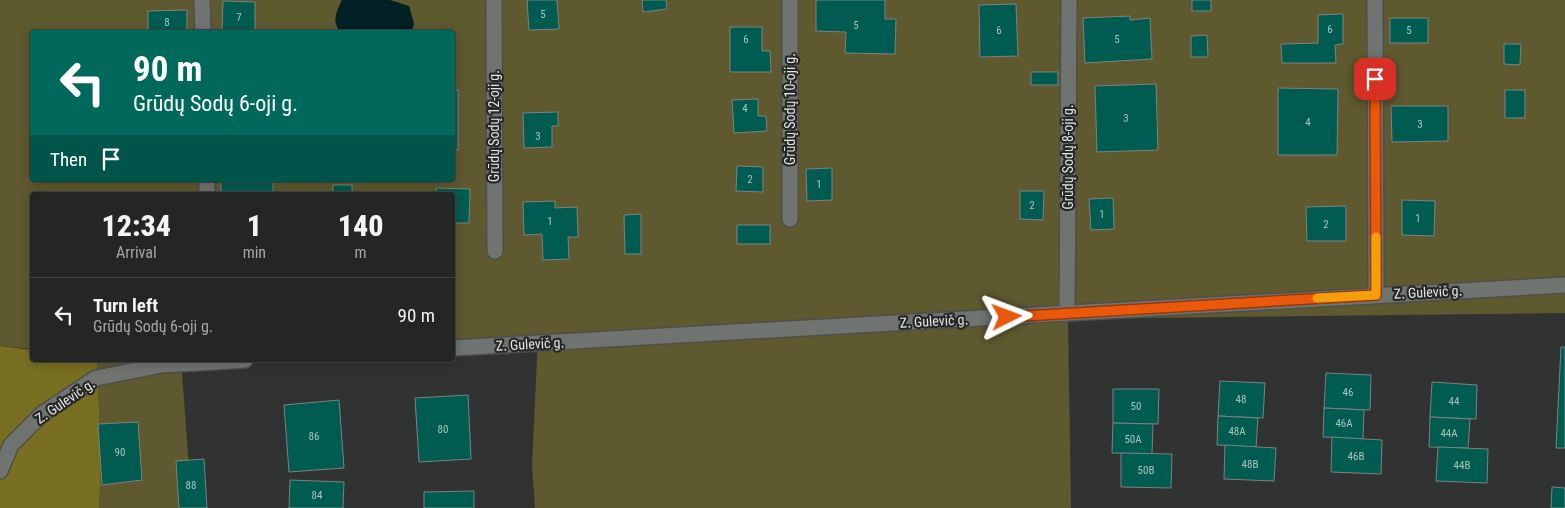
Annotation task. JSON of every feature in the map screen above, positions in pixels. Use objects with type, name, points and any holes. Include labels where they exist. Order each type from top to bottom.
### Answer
[{"type":"street","points":[[202,0],[203,30]]},
{"type":"street","name":"Grūdų Sodų 12-oji g.","points":[[494,0],[495,251]]},
{"type":"street","name":"Grūdų Sodų 10-oji g.","points":[[790,0],[790,218]]},
{"type":"street","name":"Grūdų Sodų 8-oji g.","points":[[1067,313],[1069,0]]},
{"type":"street","points":[[1375,0],[1376,295]]},
{"type":"street","name":"Z. Gulevič g.","points":[[455,348],[1565,285]]},
{"type":"street","name":"Z. Gulevič g.","points":[[0,471],[11,445],[42,414],[96,378],[162,365],[212,362]]},
{"type":"shaded area","points":[[0,0],[1565,0],[1565,313],[1068,319],[1071,508],[535,508],[532,466],[538,337],[455,343],[455,192],[30,192],[30,349],[0,346]]},
{"type":"shaded area","points":[[0,346],[30,350],[30,362],[97,362],[101,464],[99,508],[0,508]]},
{"type":"shaded area","points":[[97,362],[181,362],[192,508],[99,508],[101,464]]},
{"type":"water","points":[[342,0],[390,0],[409,6],[414,23],[412,30],[339,30],[336,24],[338,9]]},
{"type":"building","points":[[527,0],[557,0],[559,29],[529,30]]},
{"type":"building","points":[[642,0],[666,0],[667,9],[643,12]]},
{"type":"building","points":[[816,0],[885,0],[885,19],[896,19],[895,54],[845,53],[846,32],[816,31]]},
{"type":"building","points":[[1192,0],[1211,0],[1211,11],[1192,11]]},
{"type":"building","points":[[223,1],[255,2],[255,30],[222,30]]},
{"type":"building","points":[[1016,4],[1018,56],[980,57],[979,5]]},
{"type":"building","points":[[187,10],[187,30],[148,30],[148,11]]},
{"type":"building","points":[[1343,14],[1343,44],[1335,45],[1336,63],[1282,63],[1281,44],[1318,43],[1318,15]]},
{"type":"building","points":[[1130,16],[1130,20],[1150,18],[1152,59],[1085,63],[1083,18]]},
{"type":"building","points":[[1390,18],[1428,18],[1428,43],[1390,43]]},
{"type":"building","points":[[730,27],[762,27],[762,51],[770,51],[771,72],[730,72]]},
{"type":"building","points":[[1207,35],[1208,57],[1191,57],[1191,36]]},
{"type":"building","points":[[1504,44],[1521,44],[1520,65],[1504,64]]},
{"type":"building","points":[[1031,72],[1058,72],[1058,85],[1031,85]]},
{"type":"building","points":[[1156,84],[1158,150],[1097,152],[1095,86]]},
{"type":"building","points":[[1278,88],[1338,89],[1337,155],[1278,155]]},
{"type":"building","points":[[455,90],[458,90],[458,150],[455,150]]},
{"type":"building","points":[[1505,90],[1525,90],[1525,118],[1505,118]]},
{"type":"building","points":[[758,99],[758,116],[766,116],[767,131],[734,133],[732,100]]},
{"type":"building","points":[[1391,106],[1448,106],[1448,141],[1392,142]]},
{"type":"building","points":[[558,112],[558,126],[552,126],[552,147],[524,148],[523,113]]},
{"type":"building","points":[[737,166],[763,167],[763,192],[736,191]]},
{"type":"building","points":[[832,168],[832,200],[807,201],[806,169]]},
{"type":"building","points":[[221,182],[273,182],[273,192],[221,192]]},
{"type":"building","points":[[333,185],[352,185],[352,192],[333,192]]},
{"type":"building","points":[[436,188],[470,189],[469,223],[455,223],[455,192],[436,192]]},
{"type":"building","points":[[1020,191],[1044,191],[1043,220],[1020,219]]},
{"type":"building","points":[[1113,198],[1114,229],[1091,230],[1089,199]]},
{"type":"building","points":[[1402,200],[1435,201],[1434,236],[1402,235]]},
{"type":"building","points":[[555,201],[555,208],[577,207],[578,237],[568,237],[569,259],[543,260],[542,234],[524,235],[523,202]]},
{"type":"building","points":[[1346,206],[1346,241],[1307,241],[1306,207]]},
{"type":"building","points":[[641,214],[641,254],[625,254],[624,215]]},
{"type":"building","points":[[737,225],[770,225],[770,244],[737,244]]},
{"type":"building","points":[[1561,347],[1565,347],[1565,448],[1556,448]]},
{"type":"building","points":[[1326,373],[1371,375],[1370,410],[1324,408]]},
{"type":"building","points":[[1220,381],[1265,383],[1263,418],[1218,416]]},
{"type":"building","points":[[1432,382],[1477,385],[1476,419],[1430,417]]},
{"type":"building","points":[[1113,389],[1159,389],[1158,424],[1113,423]]},
{"type":"building","points":[[468,395],[471,459],[419,462],[415,398]]},
{"type":"building","points":[[339,400],[344,468],[289,472],[284,405]]},
{"type":"building","points":[[1324,408],[1364,410],[1363,439],[1323,437]]},
{"type":"building","points":[[1218,416],[1258,418],[1256,447],[1217,445]]},
{"type":"building","points":[[1430,417],[1470,419],[1468,448],[1429,447]]},
{"type":"building","points":[[138,422],[142,480],[102,485],[98,424]]},
{"type":"building","points":[[1113,423],[1153,424],[1152,454],[1112,453]]},
{"type":"building","points":[[1332,437],[1382,440],[1381,474],[1331,472]]},
{"type":"building","points":[[1225,445],[1276,448],[1274,481],[1224,479]]},
{"type":"building","points":[[1438,447],[1488,449],[1487,483],[1436,481]]},
{"type":"building","points":[[1121,453],[1172,454],[1171,488],[1121,487]]},
{"type":"building","points":[[204,459],[207,508],[179,508],[176,461]]},
{"type":"building","points":[[290,480],[344,482],[343,508],[289,508]]},
{"type":"building","points":[[1552,487],[1565,488],[1565,508],[1551,508]]},
{"type":"building","points":[[474,491],[474,508],[424,508],[424,492]]},
{"type":"slow traffic","points":[[1317,298],[1376,295],[1376,237]]},
{"type":"route","points":[[1007,317],[1376,295],[1375,79]]}]
